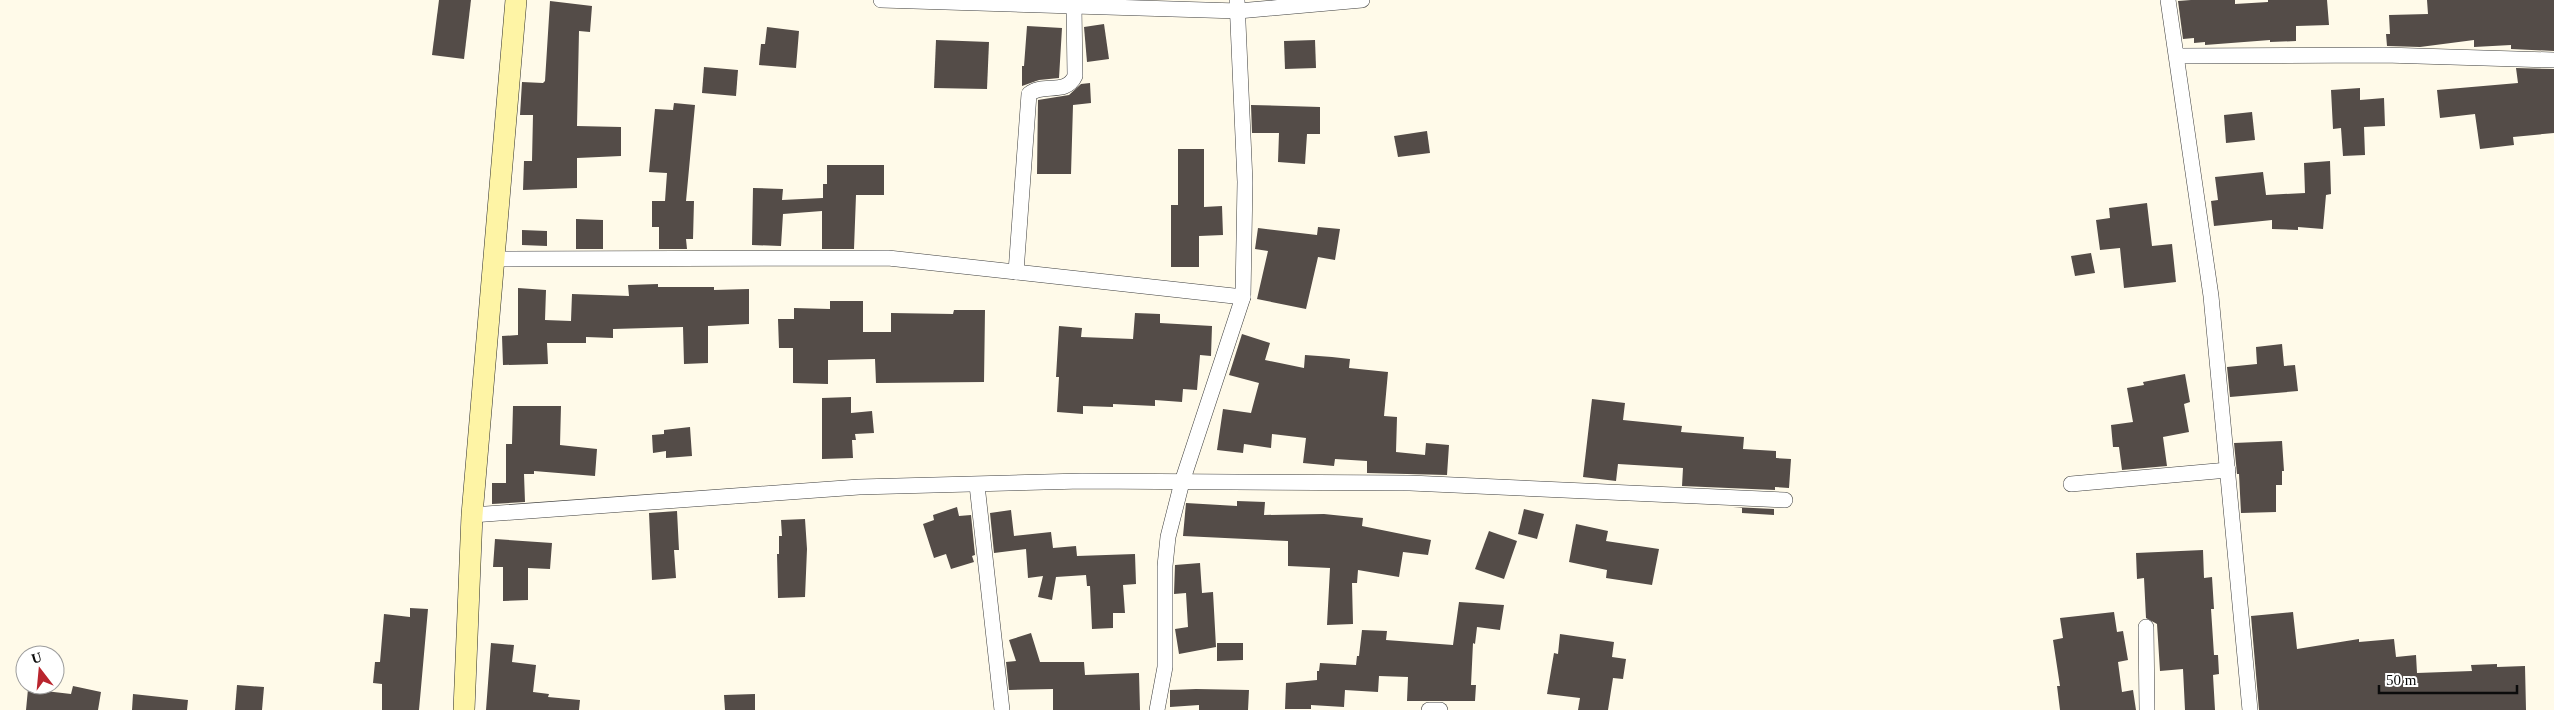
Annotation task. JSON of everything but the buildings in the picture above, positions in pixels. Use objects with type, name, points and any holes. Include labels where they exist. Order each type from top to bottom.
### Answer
[{"type":"street","points":[[464,710],[472,515],[516,0]]},
{"type":"street","points":[[882,0],[1074,6],[1238,6],[1362,0]]},
{"type":"street","points":[[2168,0],[2178,56],[2211,296],[2250,710]]},
{"type":"street","points":[[1016,272],[1029,94],[1037,90],[1063,88],[1073,81],[1075,76],[1074,6]]},
{"type":"street","points":[[1157,710],[1165,667],[1165,566],[1168,537],[1182,482],[1243,297],[1245,182],[1238,6]]},
{"type":"street","points":[[2178,56],[2384,55],[2554,60]]},
{"type":"street","points":[[493,259],[888,258],[1243,297]]},
{"type":"street","points":[[2071,484],[2228,470]]},
{"type":"street","points":[[472,515],[850,488],[1082,481],[1410,483],[1785,500]]},
{"type":"street","points":[[977,485],[1002,710]]},
{"type":"street","points":[[2146,627],[2147,710]]},
{"type":"street","points":[[1428,710],[1440,710]]}]
